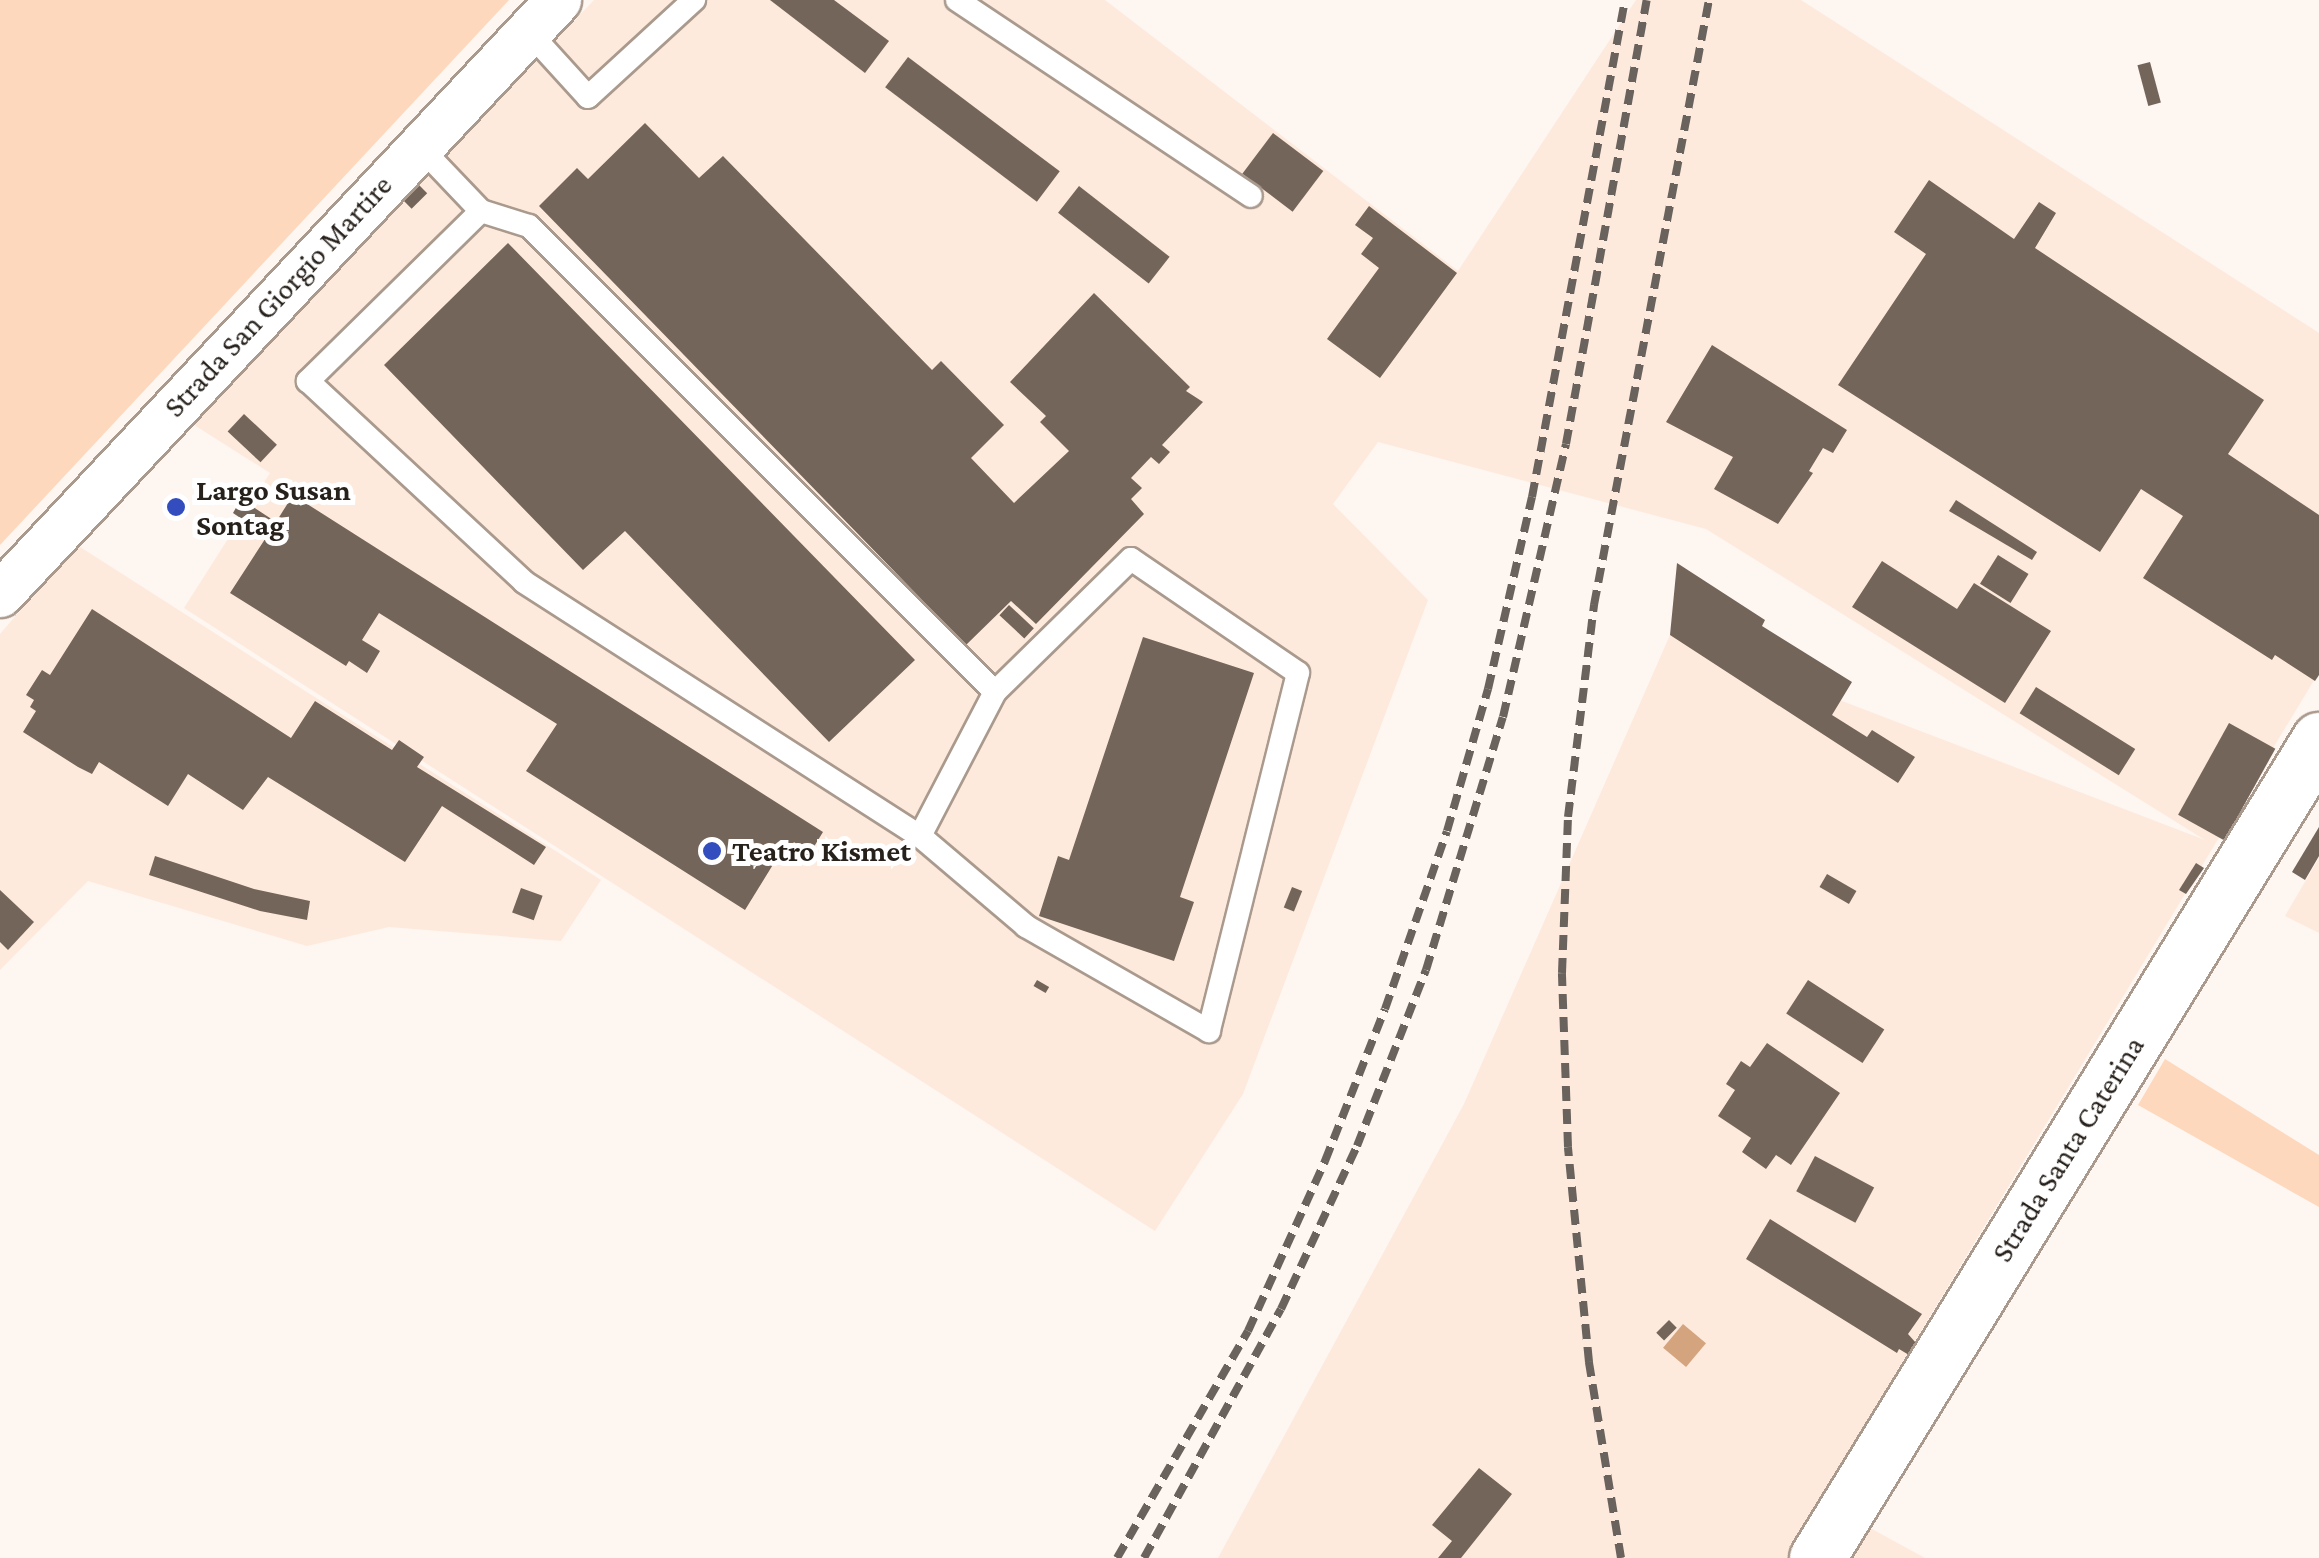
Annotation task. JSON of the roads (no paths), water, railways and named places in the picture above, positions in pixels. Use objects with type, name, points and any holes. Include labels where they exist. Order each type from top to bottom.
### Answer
[{"type":"street","name":"Strada San Giorgio Martire","points":[[0,594],[543,16]]},
{"type":"street","name":"Strada Santa Caterina","points":[[1817,1558],[2319,740]]},
{"type":"lane","points":[[543,16],[588,98],[694,0]]},
{"type":"lane","points":[[956,0],[1251,196]]},
{"type":"lane","points":[[419,146],[481,211],[529,226],[995,692]]},
{"type":"lane","points":[[481,211],[308,381],[524,582],[920,836],[1026,926],[1210,1031],[1298,673],[1131,559],[995,692],[920,836]]},
{"type":"railway","points":[[1117,1558],[1248,1331],[1325,1161],[1385,1009],[1447,831],[1488,689],[1532,497],[1625,0]]},
{"type":"railway","points":[[1144,1558],[1281,1309],[1357,1146],[1426,970],[1503,717],[1566,444],[1647,0]]},
{"type":"railway","points":[[1621,1558],[1589,1362],[1568,1147],[1562,973],[1568,817],[1594,605],[1709,0]]},
{"type":"place","name":"Largo Susan Sontag","points":[[176,507]]},
{"type":"place","name":"Teatro Kismet","points":[[712,851]]}]
